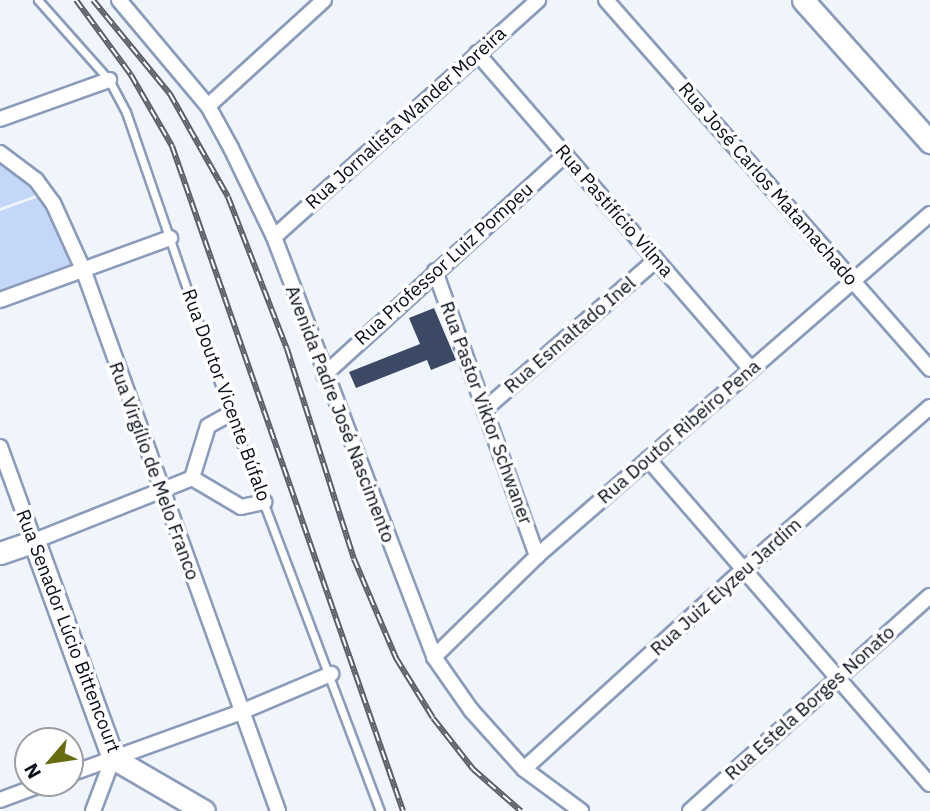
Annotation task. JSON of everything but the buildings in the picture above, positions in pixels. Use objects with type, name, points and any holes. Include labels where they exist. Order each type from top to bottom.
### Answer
[{"type":"street","name":"Avenida Padre José Nascimento","points":[[119,0],[208,106],[274,237],[324,375],[434,657],[471,710],[524,769],[581,811]]},
{"type":"street","points":[[208,106],[324,0]]},
{"type":"street","name":"Rua Jornalista Wander Moreira","points":[[274,237],[538,0]]},
{"type":"street","name":"Rua José Carlos Matamachado","points":[[606,0],[930,369]]},
{"type":"street","points":[[803,0],[930,142]]},
{"type":"street","name":"Rua Pastifício Vilma","points":[[477,54],[751,369]]},
{"type":"street","points":[[0,119],[109,80]]},
{"type":"street","name":"Rua Virgílio de Melo Franco","points":[[0,153],[36,180],[53,203],[83,269],[160,491],[278,811]]},
{"type":"street","name":"Rua Professor Luiz Pompeu","points":[[324,375],[565,155]]},
{"type":"street","name":"Rua Doutor Ribeiro Pena","points":[[434,657],[537,556],[930,214]]},
{"type":"street","points":[[0,300],[170,238]]},
{"type":"street","name":"Rua Esmaltado Inel","points":[[484,410],[656,260]]},
{"type":"street","name":"Rua Pastor Viktor Schwaner","points":[[435,271],[537,556]]},
{"type":"street","name":"Rua Juiz Elyzeu Jardim","points":[[524,769],[743,570],[930,407]]},
{"type":"street","points":[[192,478],[208,426],[230,414]]},
{"type":"street","name":"Rua Senador Lúcio Bittencourt","points":[[0,447],[113,758],[204,811]]},
{"type":"street","points":[[648,459],[930,784]]},
{"type":"street","points":[[0,553],[192,478]]},
{"type":"street","points":[[192,478],[241,507],[264,502]]},
{"type":"street","name":"Rua Estela Borges Nonato","points":[[690,811],[837,676],[930,596]]},
{"type":"street","points":[[84,769],[241,712],[331,674]]},
{"type":"street","points":[[93,811],[113,758]]},
{"type":"lane","name":"Rua Doutor Vicente Búfalo","points":[[38,0],[109,80],[126,112],[230,414],[331,674],[380,811]]},
{"type":"shaded area","points":[[0,160],[4,160],[36,195],[0,208]]},
{"type":"shaded area","points":[[39,197],[47,203],[77,267],[0,294],[0,211]]},
{"type":"railway","points":[[76,0],[131,75],[172,146],[403,811]]},
{"type":"railway","points":[[93,0],[170,94],[228,197],[287,349],[354,559],[396,658],[433,718],[473,769],[521,811]]}]
